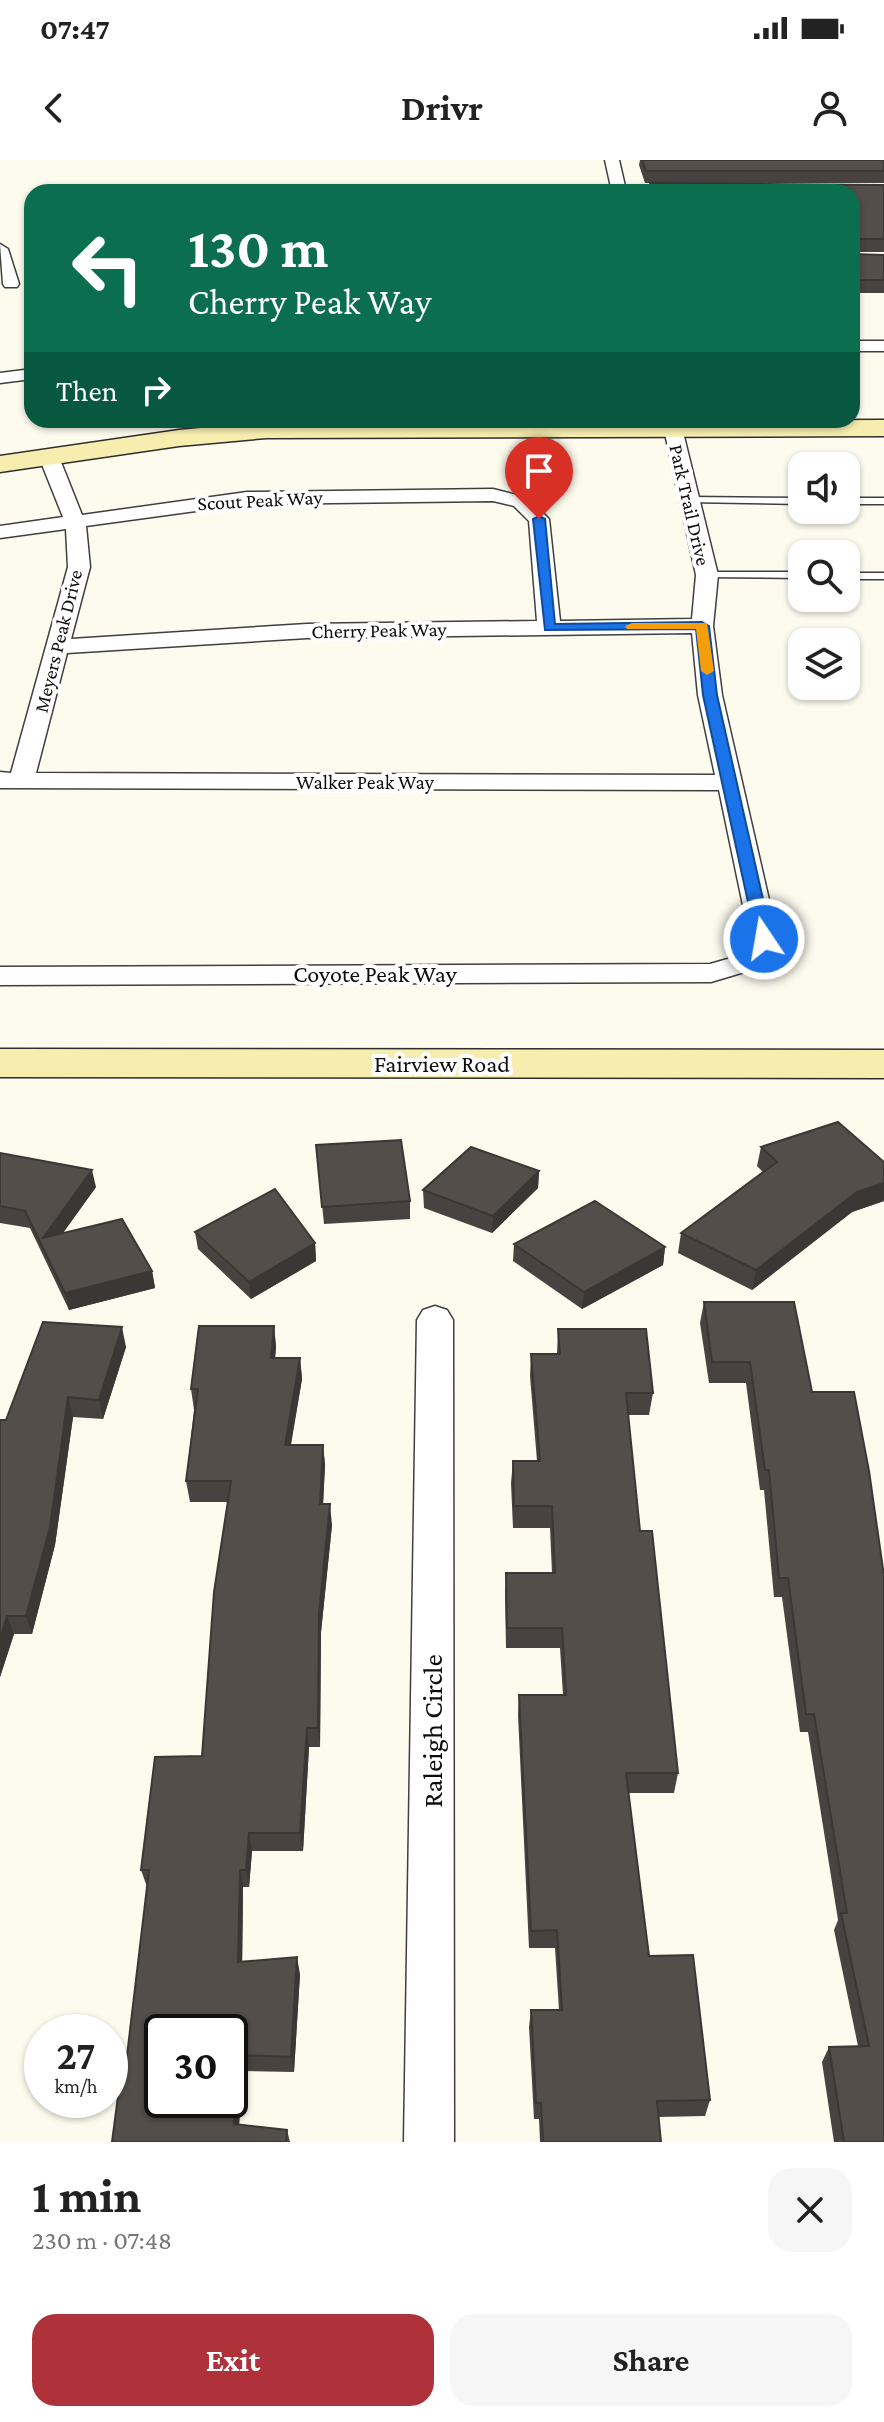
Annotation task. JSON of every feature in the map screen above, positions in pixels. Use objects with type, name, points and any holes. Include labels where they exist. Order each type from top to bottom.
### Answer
[{"type":"street","points":[[612,160],[617,184]]},
{"type":"street","points":[[0,249],[5,284]]},
{"type":"street","points":[[860,346],[884,346]]},
{"type":"street","points":[[0,378],[24,375]]},
{"type":"street","points":[[0,464],[179,438],[266,430],[401,428]]},
{"type":"street","name":"Park Trail Drive","points":[[673,428],[707,575],[702,626],[710,695],[764,939],[748,962]]},
{"type":"street","points":[[860,428],[884,428]]},
{"type":"street","name":"Meyers Peak Drive","points":[[11,780],[56,647],[79,567],[75,521],[49,457]]},
{"type":"street","name":"Scout Peak Way","points":[[0,532],[247,498],[493,495],[521,502],[539,519],[549,627]]},
{"type":"street","name":"Cherry Peak Way","points":[[56,647],[307,631],[702,626]]},
{"type":"street","name":"Walker Peak Way","points":[[11,780],[729,783]]},
{"type":"street","name":"Coyote Peak Way","points":[[0,976],[711,973],[748,962]]},
{"type":"street","name":"Fairview Road","points":[[0,1063],[884,1064]]},
{"type":"street","name":"Raleigh Circle","points":[[429,2142],[435,1320]]},
{"type":"lane","points":[[690,500],[788,501]]},
{"type":"lane","points":[[860,501],[884,501]]},
{"type":"lane","points":[[707,575],[788,575]]},
{"type":"lane","points":[[860,576],[884,576]]},
{"type":"building","points":[[642,160],[884,160],[884,171],[646,171]]},
{"type":"building","points":[[650,183],[767,184],[650,184]]},
{"type":"building","points":[[860,185],[884,185],[884,239],[860,239]]},
{"type":"building","points":[[860,254],[884,255],[884,280],[860,280]]},
{"type":"building","points":[[838,1122],[884,1162],[884,1183],[857,1192],[756,1270],[681,1233],[777,1162],[761,1147]]},
{"type":"building","points":[[401,1140],[410,1201],[322,1207],[316,1145]]},
{"type":"building","points":[[471,1147],[539,1171],[493,1216],[423,1190]]},
{"type":"building","points":[[0,1153],[92,1170],[43,1238],[122,1219],[152,1271],[65,1293],[25,1211],[0,1206]]},
{"type":"building","points":[[275,1189],[315,1243],[249,1282],[195,1232]]},
{"type":"building","points":[[595,1201],[665,1247],[584,1292],[514,1244]]},
{"type":"building","points":[[704,1302],[794,1302],[812,1392],[854,1392],[884,1576],[884,2142],[844,2142],[829,2047],[869,2046],[841,1913],[847,1913],[814,1714],[806,1714],[788,1578],[779,1578],[769,1470],[765,1470],[750,1362],[712,1362]]},
{"type":"building","points":[[43,1322],[122,1327],[99,1400],[68,1397],[50,1527],[26,1616],[7,1616],[0,1639],[0,1420],[6,1420]]},
{"type":"building","points":[[199,1326],[274,1326],[271,1358],[300,1358],[285,1445],[323,1445],[320,1504],[330,1504],[319,1613],[318,1728],[307,1728],[300,1833],[249,1833],[246,1870],[240,1870],[238,1962],[297,1957],[291,2057],[248,2055],[248,2014],[144,2014],[144,2118],[234,2118],[234,2124],[287,2130],[286,2142],[112,2142],[115,2118],[128,2118],[128,2047],[149,1870],[141,1870],[155,1757],[202,1756],[214,1592],[231,1481],[186,1481],[198,1389],[191,1389]]},
{"type":"building","points":[[558,1329],[646,1329],[653,1393],[626,1393],[640,1531],[652,1531],[678,1773],[626,1773],[649,1956],[693,1955],[710,2100],[657,2101],[661,2142],[543,2142],[541,2103],[536,2103],[531,2010],[562,2010],[557,1930],[531,1931],[519,1695],[566,1695],[562,1628],[507,1628],[506,1573],[555,1573],[552,1506],[514,1506],[513,1461],[540,1461],[531,1354],[560,1354]]},
{"type":"slow traffic","points":[[632,626],[702,626],[707,671]]},
{"type":"route","points":[[539,519],[549,627],[702,626],[710,695],[764,939]]}]
